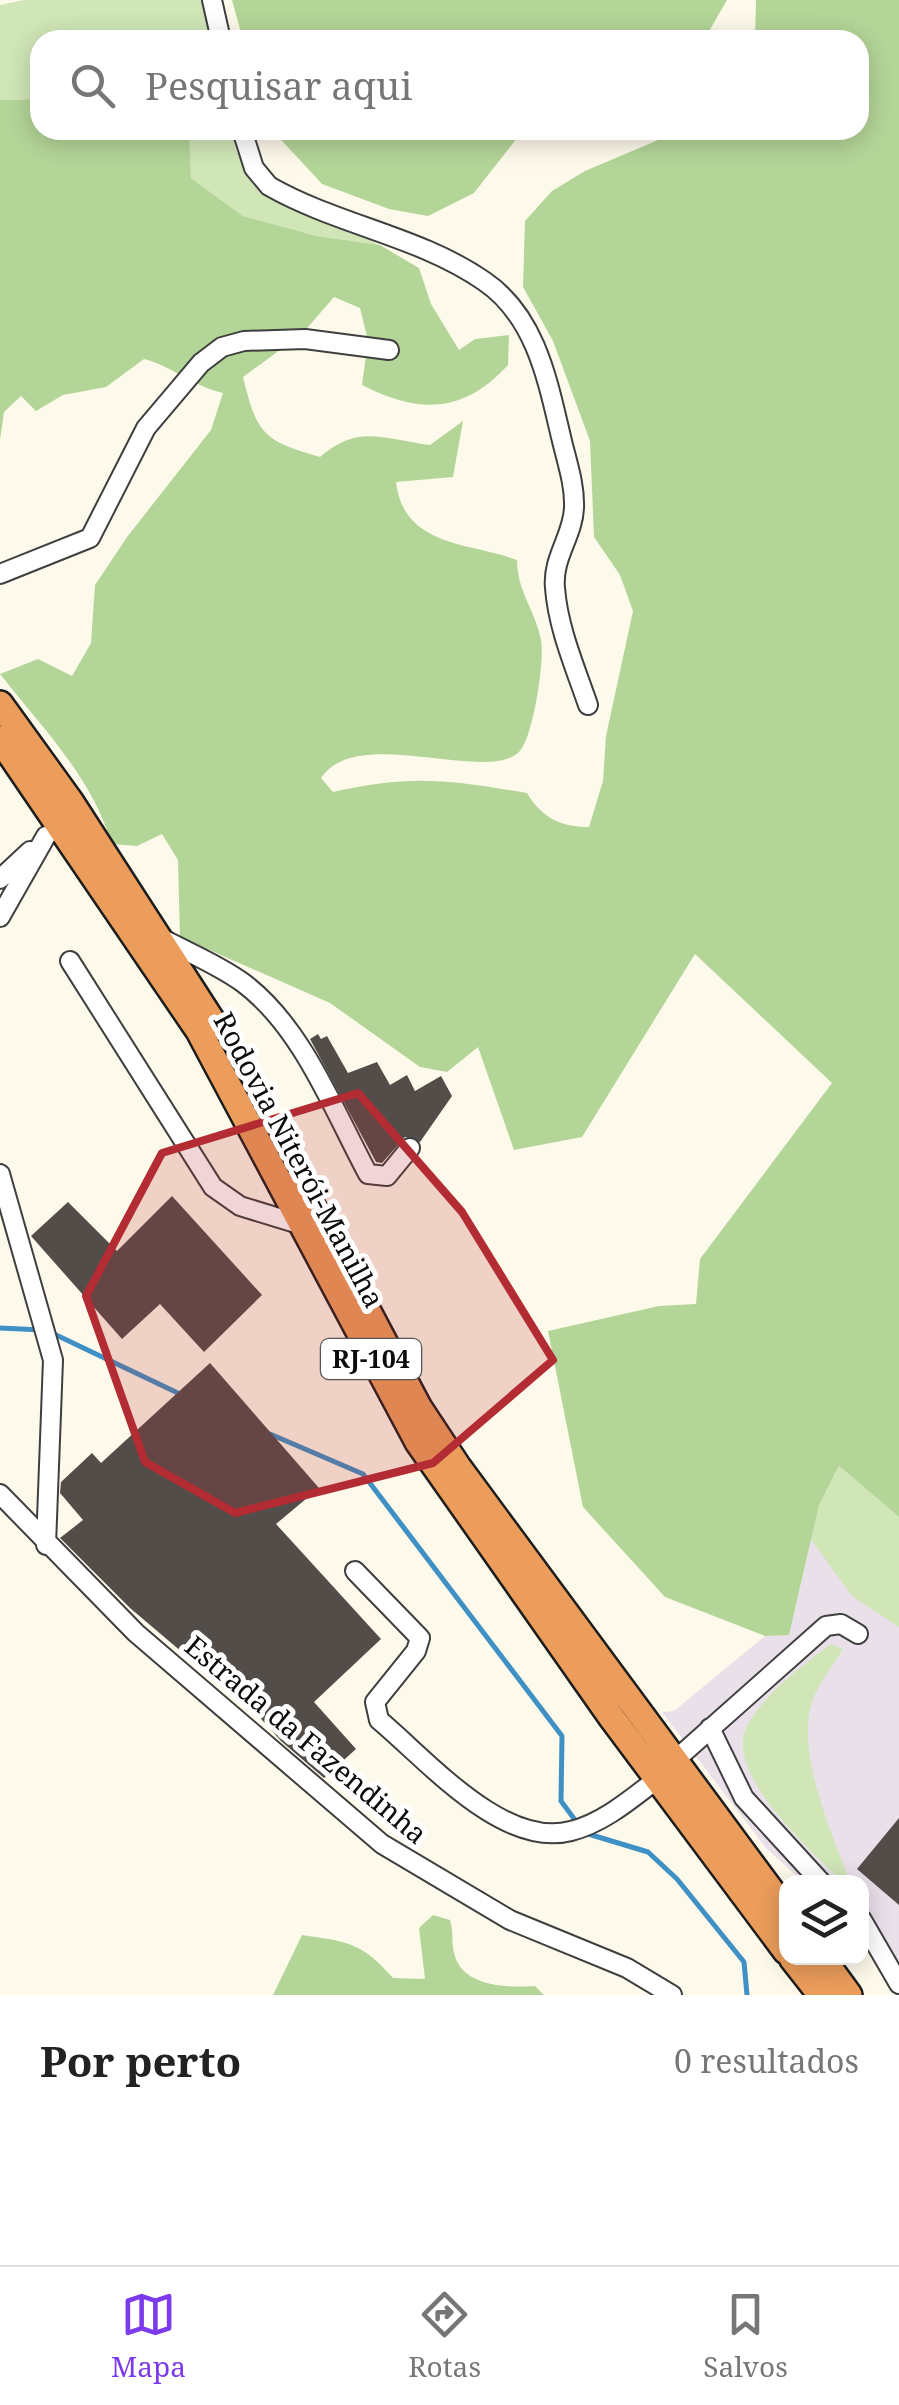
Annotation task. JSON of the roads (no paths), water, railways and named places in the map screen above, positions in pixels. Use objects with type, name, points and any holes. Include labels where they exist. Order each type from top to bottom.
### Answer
[{"type":"highway","name":"Rodovia Niterói-Manilha","points":[[0,704],[160,938],[258,1101],[418,1408],[779,1941]]},
{"type":"highway","name":"Rodovia Niterói-Manilha","points":[[0,739],[52,829],[199,1031],[418,1442],[665,1771],[779,1903]]},
{"type":"highway","points":[[797,1965],[821,1995]]},
{"type":"highway","points":[[827,1965],[849,1995]]},
{"type":"street","points":[[212,0],[219,30]]},
{"type":"street","points":[[245,140],[254,168],[270,186],[442,256],[487,282],[515,309],[534,340],[573,486],[574,510],[555,566],[555,587],[588,704]]},
{"type":"street","points":[[0,574],[90,538],[146,428],[201,363],[222,347],[256,340],[305,339],[389,350]]},
{"type":"street","points":[[0,879],[52,829]]},
{"type":"street","points":[[0,916],[52,829]]},
{"type":"street","points":[[160,938],[244,984],[292,1038],[368,1174],[387,1176],[410,1148]]},
{"type":"street","points":[[70,962],[213,1186],[240,1206],[302,1225]]},
{"type":"street","points":[[0,1174],[53,1360],[46,1545]]},
{"type":"street","name":"Estrada da Fazendinha","points":[[0,1494],[46,1545],[136,1632],[382,1844],[510,1920],[627,1968],[669,1994]]},
{"type":"street","points":[[355,1571],[420,1638],[416,1651],[376,1702],[379,1720],[484,1810],[540,1834],[582,1827],[665,1771],[826,1626],[841,1624],[858,1634]]},
{"type":"street","points":[[710,1728],[744,1798],[815,1875]]},
{"type":"street","points":[[869,1931],[899,1984]]},
{"type":"waterway","points":[[0,1328],[42,1330]]},
{"type":"waterway","points":[[52,1333],[182,1395]]},
{"type":"waterway","points":[[270,1434],[363,1474],[562,1736],[561,1801],[578,1824]]},
{"type":"waterway","points":[[585,1833],[648,1852],[677,1879],[744,1962],[747,1995]]}]
